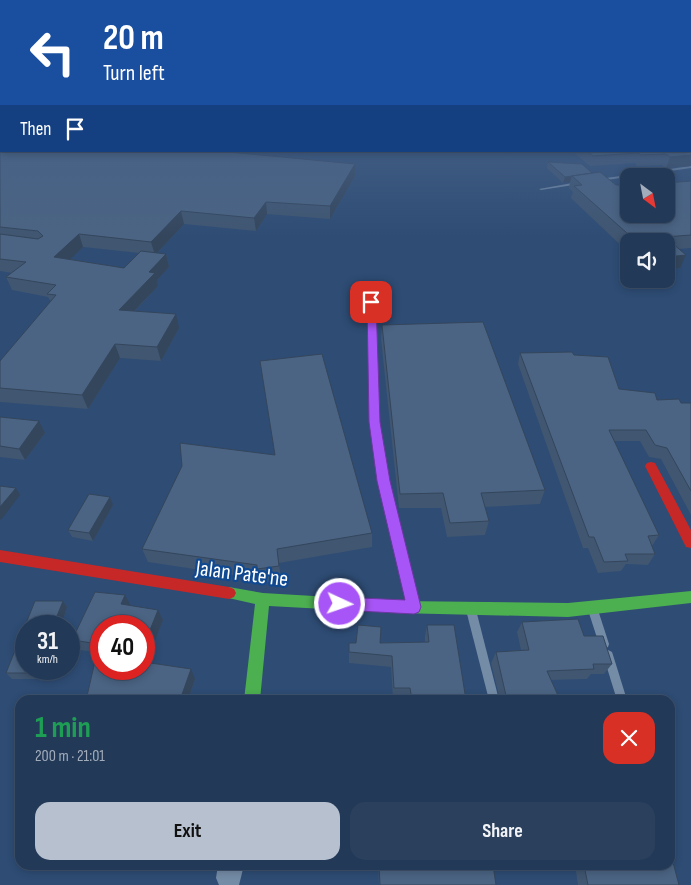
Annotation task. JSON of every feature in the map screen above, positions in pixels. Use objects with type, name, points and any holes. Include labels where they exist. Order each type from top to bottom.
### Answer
[{"type":"street","points":[[651,466],[691,543]]},
{"type":"street","name":"Jalan Pate'ne","points":[[0,556],[263,599],[414,607],[568,610],[691,597]]},
{"type":"street","points":[[253,695],[263,599]]},
{"type":"lane","points":[[597,180],[691,167]]},
{"type":"lane","points":[[541,189],[588,182]]},
{"type":"lane","points":[[371,302],[374,422],[384,481],[414,607]]},
{"type":"lane","points":[[470,608],[493,695]]},
{"type":"lane","points":[[593,608],[620,695]]},
{"type":"building","points":[[0,154],[253,154],[355,164],[330,206],[266,202],[254,218],[181,211],[151,242],[79,234],[54,257],[124,268],[141,251],[166,254],[149,272],[155,273],[119,310],[176,314],[157,347],[115,344],[82,395],[0,388],[0,361],[56,295],[47,294],[56,285],[6,277],[26,262],[0,259],[0,234],[38,239],[43,236],[38,231],[0,227]]},
{"type":"building","points":[[591,154],[618,154],[593,156]]},
{"type":"building","points":[[666,154],[691,154],[691,155],[670,157]]},
{"type":"building","points":[[548,162],[582,164],[592,173],[565,177]]},
{"type":"building","points":[[600,172],[616,185],[620,185],[620,223],[675,223],[675,182],[691,181],[691,235],[675,236],[675,233],[627,233],[574,186],[582,185],[572,176]]},
{"type":"building","points":[[675,246],[686,255],[675,256]]},
{"type":"building","points":[[483,322],[545,490],[481,493],[489,521],[450,523],[443,493],[400,494],[382,325]]},
{"type":"building","points":[[572,352],[574,355],[608,357],[619,389],[655,393],[657,400],[679,399],[681,403],[691,403],[691,491],[667,448],[655,445],[646,430],[609,430],[659,535],[648,536],[655,554],[625,554],[628,561],[604,562],[594,537],[589,537],[520,353]]},
{"type":"building","points":[[322,354],[372,533],[277,549],[279,566],[257,569],[257,565],[142,549],[182,466],[180,443],[275,455],[260,361]]},
{"type":"building","points":[[0,417],[39,421],[19,449],[0,446]]},
{"type":"building","points":[[0,486],[16,488],[0,507]]},
{"type":"building","points":[[89,494],[110,497],[89,533],[68,530]]},
{"type":"building","points":[[95,592],[125,595],[121,604],[158,610],[155,618],[155,615],[90,615],[90,643],[80,641],[80,623]]},
{"type":"building","points":[[35,601],[63,601],[57,615],[29,615]]},
{"type":"building","points":[[578,619],[584,636],[603,636],[612,664],[593,664],[594,669],[547,671],[558,695],[506,695],[496,652],[529,650],[522,622]]},
{"type":"building","points":[[358,625],[381,627],[380,643],[429,642],[427,625],[454,625],[465,695],[411,695],[410,688],[394,688],[392,656],[349,652],[349,643],[356,643]]},
{"type":"building","points":[[15,651],[15,673],[6,673]]},
{"type":"building","points":[[155,664],[191,669],[182,695],[87,695],[91,680],[155,680]]},
{"type":"building","points":[[379,870],[494,870],[496,885],[380,885]]},
{"type":"building","points":[[585,870],[675,870],[679,885],[588,885]]},
{"type":"traffic: fast","points":[[229,593],[263,599],[398,607],[568,610],[691,597]]},
{"type":"traffic: fast","points":[[253,695],[263,599]]},
{"type":"traffic: jam","points":[[651,466],[691,543]]},
{"type":"traffic: jam","points":[[0,556],[229,593]]},
{"type":"route","points":[[340,604],[414,607],[384,481],[374,422],[371,302]]}]
